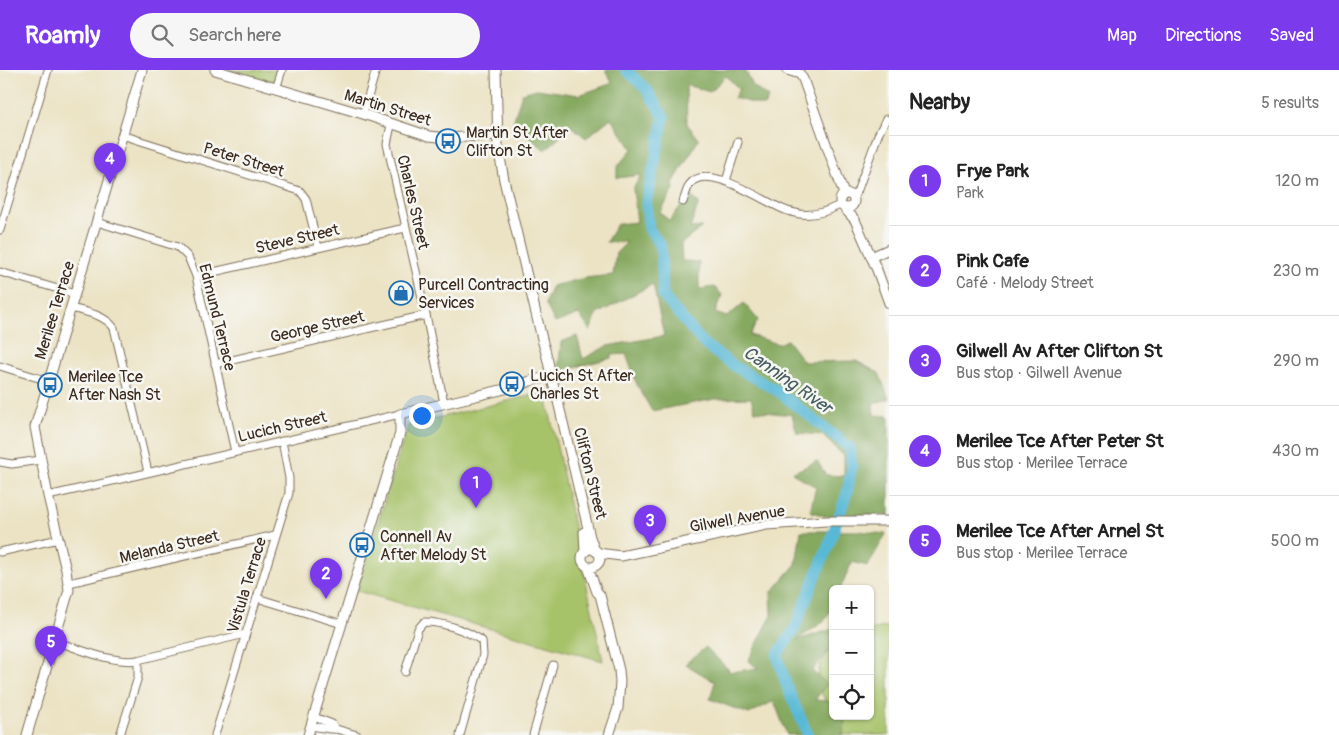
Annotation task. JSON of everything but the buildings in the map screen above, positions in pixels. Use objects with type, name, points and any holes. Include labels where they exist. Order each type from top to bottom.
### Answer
[{"type":"main road","name":"Merilee Terrace","points":[[27,735],[69,594],[69,583],[48,496],[35,427],[142,70]]},
{"type":"main road","name":"Martin Street","points":[[215,70],[429,136],[448,138],[497,134]]},
{"type":"main road","name":"Clifton Street","points":[[496,70],[497,134],[504,180],[582,520],[585,552],[582,556],[583,562],[596,560]]},
{"type":"main road","points":[[787,70],[802,72],[850,198],[855,220],[872,257],[889,302]]},
{"type":"main road","points":[[850,198],[840,199],[843,207],[855,220]]},
{"type":"main road","points":[[843,207],[851,208],[850,198]]},
{"type":"main road","points":[[872,257],[889,249]]},
{"type":"main road","name":"Clifton Street","points":[[549,379],[556,393],[596,560],[602,591],[600,595],[619,670],[618,708],[610,735]]},
{"type":"main road","name":"Lucich Street","points":[[400,414],[549,379]]},
{"type":"main road","points":[[311,726],[400,433],[400,414]]},
{"type":"main road","name":"Gilwell Avenue","points":[[585,552],[590,550],[596,560],[751,527],[827,521],[888,521]]},
{"type":"street","points":[[0,230],[48,70]]},
{"type":"street","points":[[276,89],[282,70]]},
{"type":"street","points":[[362,114],[376,70]]},
{"type":"street","points":[[850,198],[857,192],[878,135],[886,119]]},
{"type":"street","name":"Charles Street","points":[[391,125],[386,144],[426,315],[444,404]]},
{"type":"street","name":"Peter Street","points":[[122,135],[300,191],[306,198],[318,247]]},
{"type":"street","points":[[726,181],[738,142]]},
{"type":"street","points":[[683,202],[691,183],[700,177],[726,181],[754,193],[785,210],[801,214],[817,215],[843,207]]},
{"type":"street","name":"Edmund Terrace","points":[[97,222],[178,248],[188,257],[196,276],[235,452]]},
{"type":"street","name":"Steve Street","points":[[196,276],[405,228]]},
{"type":"street","points":[[0,272],[75,294]]},
{"type":"street","points":[[71,308],[101,317],[114,328],[148,472]]},
{"type":"street","name":"George Street","points":[[216,364],[426,315]]},
{"type":"street","points":[[0,366],[48,381]]},
{"type":"street","name":"Lucich Street","points":[[48,496],[400,414]]},
{"type":"street","name":"Vistula Terrace","points":[[215,735],[289,493],[289,478],[282,441]]},
{"type":"street","points":[[0,462],[12,464],[41,460]]},
{"type":"street","name":"Melanda Street","points":[[69,583],[275,535]]},
{"type":"street","points":[[0,552],[59,539]]},
{"type":"street","points":[[257,598],[342,624]]},
{"type":"street","points":[[405,672],[418,629],[424,622],[433,622],[473,634],[482,641],[483,655],[460,735]]},
{"type":"street","points":[[56,641],[126,661],[138,660],[246,634]]},
{"type":"street","points":[[120,735],[138,678],[138,660]]},
{"type":"street","points":[[532,735],[553,665]]},
{"type":"street","points":[[311,726],[336,728],[357,735]]},
{"type":"green space","points":[[227,70],[279,70],[275,80],[269,82]]},
{"type":"green space","points":[[605,70],[745,70],[753,86],[768,98],[764,106],[734,98],[739,89],[726,76],[710,92],[686,85],[687,124],[699,139],[673,183],[674,189],[660,213],[670,221],[689,194],[699,203],[690,228],[702,227],[681,244],[682,261],[699,262],[699,289],[715,287],[722,295],[715,313],[727,317],[744,303],[758,320],[750,335],[778,344],[787,340],[804,362],[856,361],[879,373],[889,399],[873,403],[874,415],[889,416],[889,515],[824,516],[810,511],[816,487],[792,473],[817,461],[826,475],[844,476],[844,456],[822,435],[797,433],[792,415],[755,411],[751,398],[715,399],[652,411],[637,385],[626,354],[612,355],[612,358],[558,371],[561,342],[577,336],[583,359],[607,346],[664,336],[653,284],[597,314],[590,331],[579,314],[555,323],[545,303],[552,286],[585,278],[613,275],[616,253],[627,242],[606,242],[617,224],[637,222],[633,189],[641,175],[617,178],[617,167],[632,149],[611,118],[586,138],[572,127],[545,150],[513,123],[522,93],[537,89],[579,95],[613,83]]},
{"type":"green space","points":[[545,392],[603,661],[357,591],[408,425]]},
{"type":"green space","points":[[801,531],[858,531],[886,534],[868,566],[852,562],[842,585],[829,585],[828,615],[797,640],[829,630],[829,650],[812,671],[827,684],[815,700],[829,702],[829,720],[844,720],[843,735],[787,735],[774,701],[749,714],[710,699],[715,682],[685,664],[706,647],[731,672],[758,668],[748,661],[772,615],[771,593],[796,564]]},
{"type":"green space","points":[[889,626],[889,735],[842,735],[834,720],[874,720],[874,629]]},
{"type":"green space","points":[[829,651],[829,709],[822,694],[819,678],[819,670],[824,657]]},
{"type":"waterway","name":"Canning River","points":[[626,70],[647,90],[664,117],[646,203],[649,229],[661,246],[663,296],[705,345],[737,368],[776,390],[850,448],[852,466],[847,493],[829,544],[794,630],[777,655],[787,687],[808,735]]},
{"type":"place","name":"Martin St After Clifton St","points":[[448,141]]},
{"type":"place","name":"Merilee Tce After Peter St","points":[[110,184]]},
{"type":"place","name":"Purcell Contracting Services","points":[[401,293]]},
{"type":"place","name":"Lucich St After Charles St","points":[[512,384]]},
{"type":"place","name":"Merilee Tce After Nash St","points":[[50,385]]},
{"type":"place","name":"Frye Park","points":[[476,508]]},
{"type":"place","name":"Connell Av After Melody St","points":[[362,545]]},
{"type":"place","name":"Gilwell Av After Clifton St","points":[[650,546]]},
{"type":"place","name":"Pink Cafe","points":[[326,599]]},
{"type":"place","name":"Merilee Tce After Arnel St","points":[[51,667]]}]
